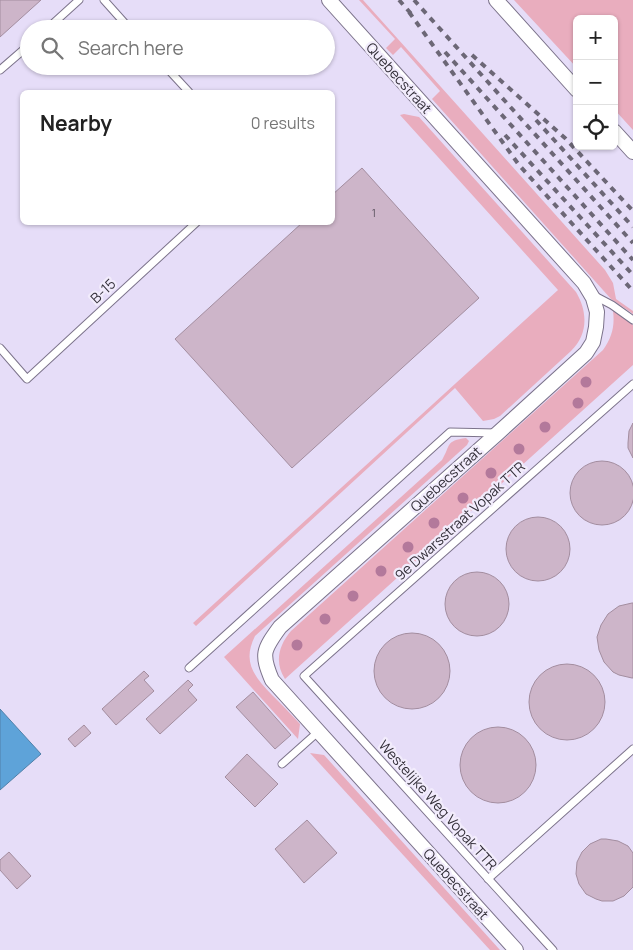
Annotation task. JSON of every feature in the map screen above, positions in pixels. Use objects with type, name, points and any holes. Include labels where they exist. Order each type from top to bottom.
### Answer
[{"type":"street","name":"Quebecstraat","points":[[329,0],[584,283],[593,298],[597,312],[592,342],[586,353],[280,627],[270,640],[266,650],[265,662],[272,680],[516,950]]},
{"type":"street","points":[[496,0],[573,86]]},
{"type":"street","points":[[618,135],[633,152]]},
{"type":"lane","points":[[57,20],[79,0]]},
{"type":"lane","points":[[104,0],[122,20]]},
{"type":"lane","points":[[0,70],[20,53]]},
{"type":"lane","points":[[173,75],[187,90]]},
{"type":"lane","name":"B-15","points":[[0,348],[27,379],[194,225]]},
{"type":"lane","points":[[590,293],[612,305],[633,320]]},
{"type":"lane","name":"9e Dwarsstraat Vopak TTR","points":[[304,676],[633,384]]},
{"type":"lane","points":[[189,668],[450,432],[498,433]]},
{"type":"lane","name":"Westelijke Weg Vopak TTR","points":[[304,676],[553,950]]},
{"type":"lane","points":[[282,764],[319,731]]},
{"type":"lane","points":[[488,879],[633,749]]},
{"type":"shaded area","points":[[359,0],[363,0],[605,270],[613,283],[616,299],[633,311],[633,314],[611,299],[432,99],[440,91],[401,47],[393,55],[386,48],[395,39]]},
{"type":"shaded area","points":[[514,0],[633,0],[633,130],[618,113],[618,15],[573,15],[573,64]]},
{"type":"shaded area","points":[[400,115],[419,117],[576,292],[583,307],[584,315],[581,338],[571,351],[500,416],[494,419],[483,421],[455,388],[196,626],[193,623],[558,290]]},
{"type":"shaded area","points":[[613,311],[633,325],[633,365],[285,679],[280,666],[279,654],[283,642],[291,631],[603,350],[609,341],[612,331],[614,322]]},
{"type":"shaded area","points":[[466,438],[469,441],[467,445],[255,636],[250,654],[252,668],[255,675],[266,688],[300,724],[298,739],[224,657],[442,460],[452,442]]},
{"type":"shaded area","points":[[310,753],[324,755],[500,950],[490,950]]},
{"type":"water","points":[[0,709],[41,754],[0,790]]},
{"type":"building","points":[[0,0],[41,0],[0,37]]},
{"type":"building","points":[[362,168],[479,298],[292,468],[175,339],[300,225],[335,225],[335,192]]},
{"type":"building","points":[[633,423],[633,458],[628,448],[628,443],[629,431]]},
{"type":"building","points":[[602,461],[620,467],[628,475],[634,493],[628,511],[620,519],[602,525],[584,519],[576,511],[570,493],[576,475],[584,467]]},
{"type":"building","points":[[538,517],[556,523],[564,531],[570,549],[564,567],[556,575],[538,581],[520,575],[512,567],[506,549],[512,531],[520,523]]},
{"type":"building","points":[[471,572],[483,572],[500,581],[507,592],[509,604],[507,616],[500,627],[483,636],[471,636],[459,631],[450,622],[445,610],[445,598],[450,586],[459,577]]},
{"type":"building","points":[[633,603],[633,678],[613,672],[604,662],[599,650],[597,637],[601,625],[608,614],[619,606]]},
{"type":"building","points":[[412,633],[426,636],[439,644],[447,657],[450,671],[447,685],[439,698],[426,706],[412,709],[398,706],[385,698],[377,685],[374,671],[377,657],[385,644],[398,636]]},
{"type":"building","points":[[567,664],[581,667],[594,675],[602,688],[605,702],[602,716],[594,729],[581,737],[567,740],[553,737],[540,729],[532,716],[529,702],[532,688],[540,675],[553,667]]},
{"type":"building","points":[[144,671],[149,676],[144,680],[154,691],[116,725],[102,709]]},
{"type":"building","points":[[188,680],[193,685],[188,690],[197,700],[160,734],[146,719]]},
{"type":"building","points":[[253,692],[291,735],[275,749],[236,707]]},
{"type":"building","points":[[84,725],[91,733],[75,747],[68,739]]},
{"type":"building","points":[[498,727],[512,730],[525,738],[533,751],[536,765],[533,779],[525,792],[512,800],[498,803],[484,800],[471,792],[463,779],[460,765],[463,751],[471,738],[484,730]]},
{"type":"building","points":[[247,754],[278,784],[255,807],[225,777]]},
{"type":"building","points":[[307,820],[337,853],[304,883],[275,849]]},
{"type":"building","points":[[601,839],[618,841],[628,846],[633,853],[633,887],[624,896],[613,901],[602,901],[586,894],[579,884],[576,874],[577,862],[582,852],[590,844]]},
{"type":"building","points":[[9,852],[31,876],[17,889],[0,870],[0,860]]},
{"type":"railway","points":[[399,0],[414,17]]},
{"type":"railway","points":[[414,0],[633,243]]},
{"type":"railway","points":[[409,12],[519,165],[633,291]]},
{"type":"railway","points":[[445,52],[633,260]]},
{"type":"railway","points":[[472,55],[565,138],[633,211]]},
{"type":"railway","points":[[536,120],[633,227]]},
{"type":"railway","points":[[505,135],[633,275]]}]
